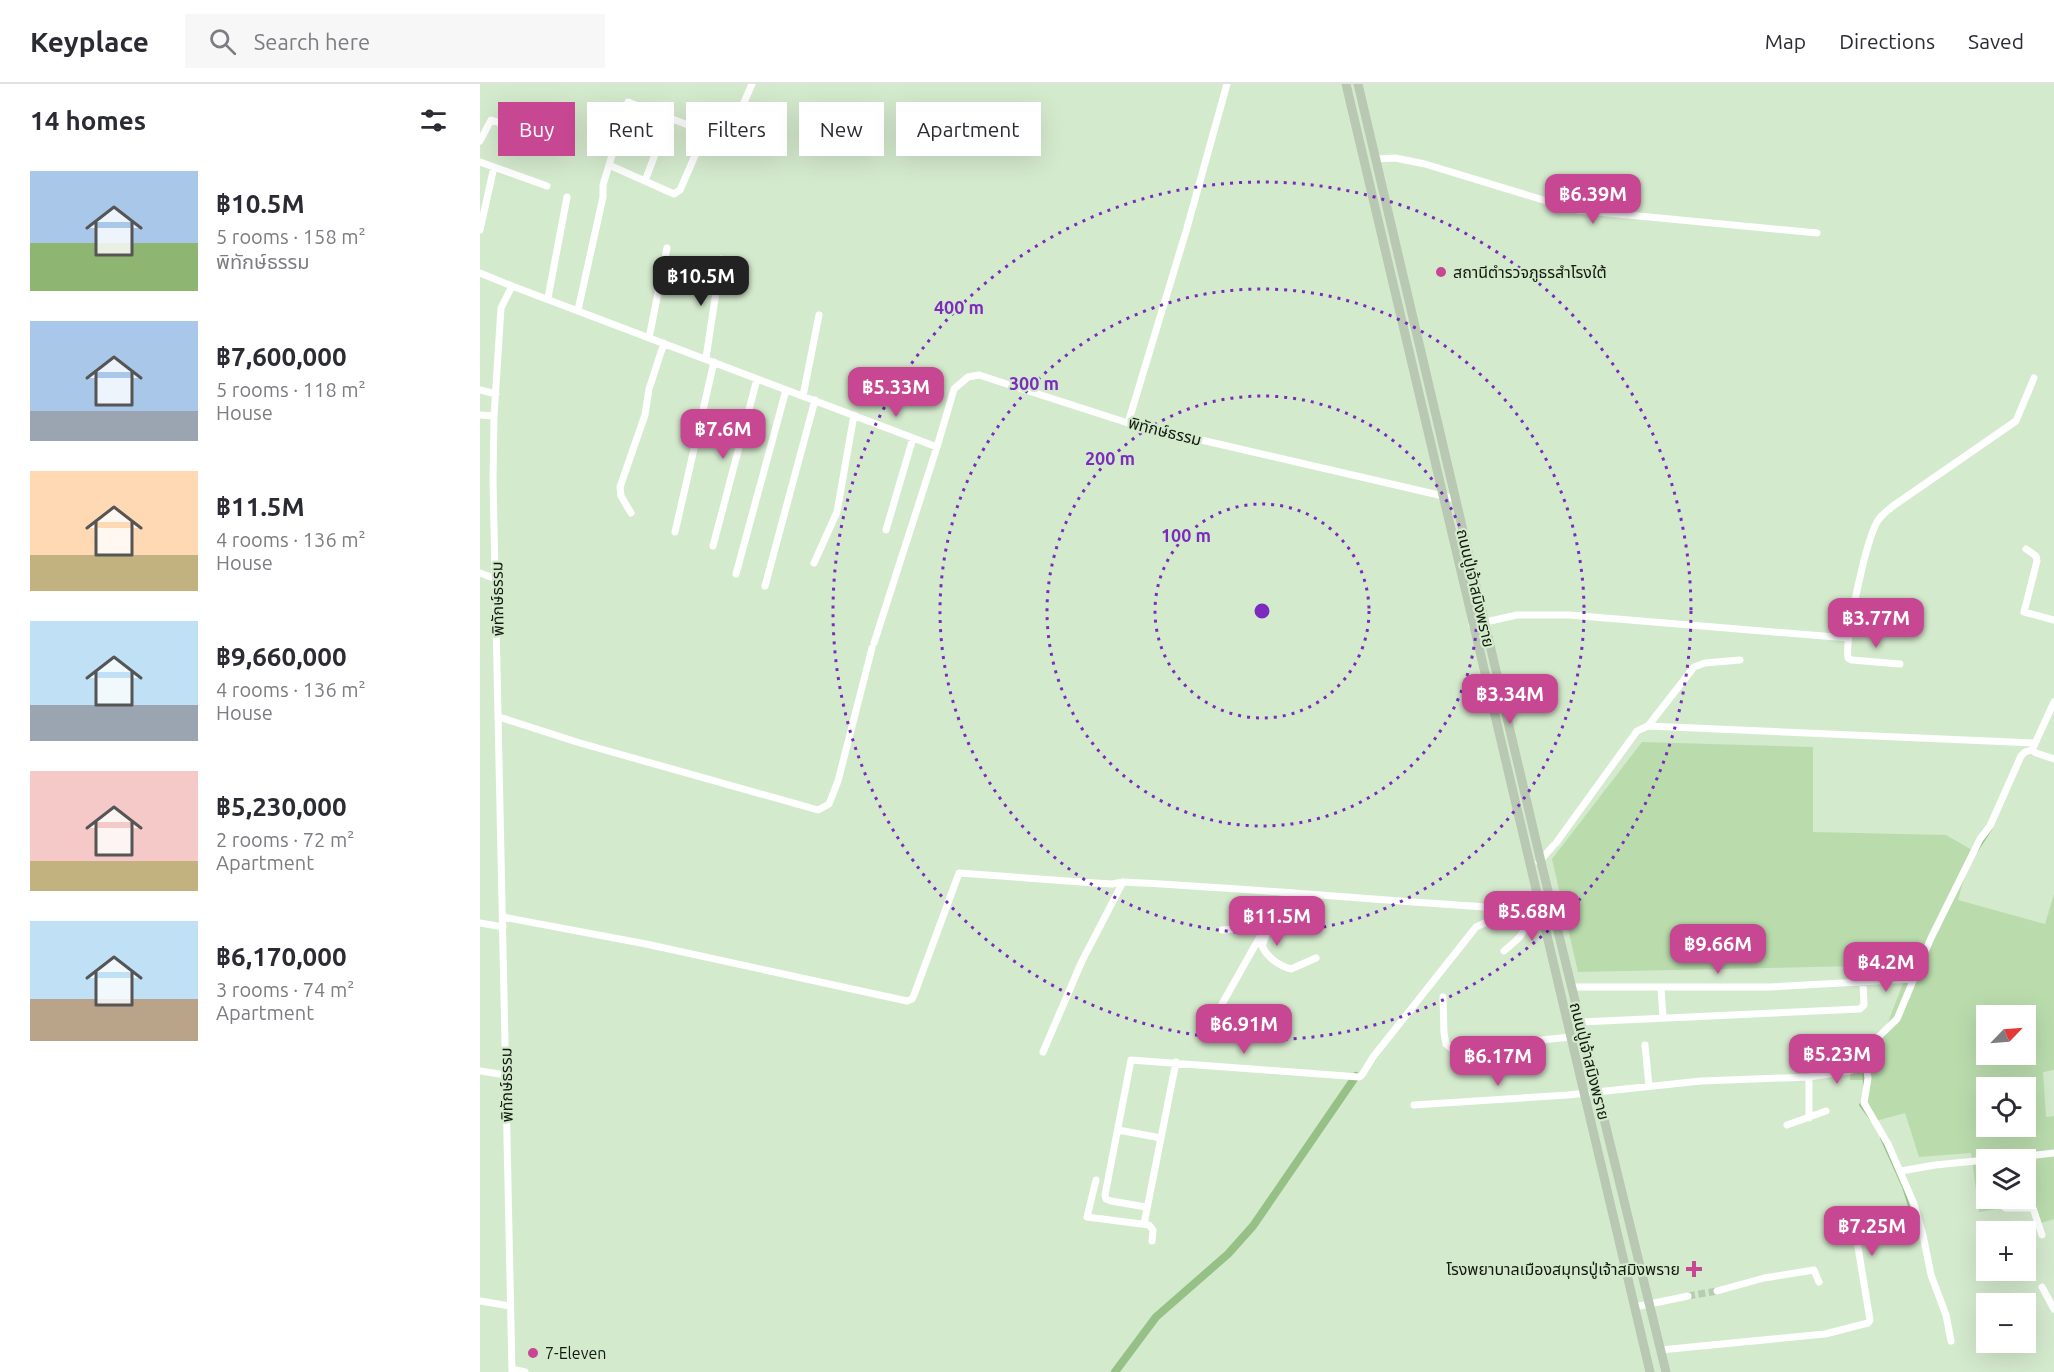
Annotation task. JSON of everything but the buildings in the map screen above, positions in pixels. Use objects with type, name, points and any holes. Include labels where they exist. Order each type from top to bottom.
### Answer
[{"type":"main road","name":"ถนนปู่เจ้าสมิงพราย","points":[[1358,84],[1541,862],[1666,1372]]},
{"type":"main road","name":"ถนนปู่เจ้าสมิงพราย","points":[[1343,85],[1364,161],[1650,1372]]},
{"type":"main road","points":[[1364,161],[1376,159]]},
{"type":"main road","points":[[1392,279],[1403,276]]},
{"type":"street","points":[[744,102],[752,84]]},
{"type":"street","points":[[1128,423],[1188,228],[1227,84]]},
{"type":"street","points":[[480,141],[491,120],[498,122]]},
{"type":"street","points":[[578,310],[603,197],[603,185],[612,156]]},
{"type":"street","points":[[645,181],[654,156]]},
{"type":"street","points":[[609,165],[671,193],[677,193],[695,156]]},
{"type":"street","points":[[1376,159],[1395,158],[1425,164],[1576,210],[1817,232]]},
{"type":"street","points":[[480,162],[547,186]]},
{"type":"street","points":[[480,230],[484,197],[494,167]]},
{"type":"street","points":[[548,298],[567,197]]},
{"type":"street","points":[[649,338],[667,248]]},
{"type":"street","points":[[706,358],[721,259]]},
{"type":"street","points":[[480,273],[937,447]]},
{"type":"street","name":"พิทักษ์ธรรม","points":[[512,286],[501,308],[493,465],[512,1370]]},
{"type":"street","points":[[802,396],[819,315]]},
{"type":"street","points":[[631,513],[621,496],[620,487],[645,415],[649,389],[664,343]]},
{"type":"street","points":[[675,532],[714,362]]},
{"type":"street","name":"พิทักษ์ธรรม","points":[[499,717],[580,743],[818,810],[829,804],[838,781],[873,646],[954,389],[968,377],[979,375],[1128,423],[1456,499]]},
{"type":"street","points":[[1900,664],[1848,658],[1848,638],[1875,525],[1881,515],[2016,421],[2034,378]]},
{"type":"street","points":[[713,546],[757,379]]},
{"type":"street","points":[[480,390],[496,394]]},
{"type":"street","points":[[736,574],[786,390]]},
{"type":"street","points":[[765,586],[815,400]]},
{"type":"street","points":[[480,415],[494,416]]},
{"type":"street","points":[[814,562],[837,512],[854,416]]},
{"type":"street","points":[[886,530],[913,438]]},
{"type":"street","points":[[2026,549],[2036,556],[2037,561],[2024,612],[2054,620]]},
{"type":"street","points":[[480,573],[496,579]]},
{"type":"street","points":[[1472,625],[1517,615],[1569,615],[1848,638]]},
{"type":"street","points":[[1648,726],[1694,667],[1705,663],[1740,660]]},
{"type":"street","points":[[1951,1341],[1946,1315],[1930,1271],[1901,1171],[1877,1122],[1864,1103],[1868,1078],[1863,1066],[1869,1047],[1898,1019],[1910,980],[1980,839],[1990,826],[2020,756],[2034,746],[2054,702]]},
{"type":"street","points":[[1530,864],[1541,862],[1637,731],[1648,726],[2034,746]]},
{"type":"street","points":[[2034,746],[2036,753],[2054,759]]},
{"type":"street","points":[[503,917],[646,944],[906,1001],[912,999],[914,995],[959,873],[1112,884],[1123,882],[1211,886],[1284,894],[1485,907],[1490,908],[1502,920]]},
{"type":"street","points":[[1043,1052],[1082,961],[1123,882]]},
{"type":"street","points":[[1213,1020],[1284,894]]},
{"type":"street","points":[[1272,913],[1272,922],[1262,946],[1266,954],[1283,967],[1291,969],[1316,958]]},
{"type":"street","points":[[1146,1207],[1106,1199],[1131,1060],[1359,1077],[1476,927],[1489,921],[1542,914]]},
{"type":"street","points":[[1503,951],[1524,933],[1526,916]]},
{"type":"street","points":[[480,923],[503,927]]},
{"type":"street","points":[[1222,930],[1264,927]]},
{"type":"street","points":[[1572,987],[1769,987],[1910,980]]},
{"type":"street","points":[[1581,1022],[1860,1009],[1864,1005],[1863,982]]},
{"type":"street","points":[[1661,988],[1663,1017]]},
{"type":"street","points":[[1443,997],[1444,1034],[1446,1044],[1452,1049],[1571,1037]]},
{"type":"street","points":[[1645,1045],[1649,1086]]},
{"type":"street","points":[[1144,1224],[1176,1062]]},
{"type":"street","points":[[1414,1105],[1584,1093],[1701,1081],[1755,1081],[1809,1077],[1849,1071],[1863,1066]]},
{"type":"street","points":[[480,1071],[506,1075]]},
{"type":"street","points":[[1809,1077],[1809,1118]]},
{"type":"street","points":[[1786,1125],[1826,1111]]},
{"type":"street","points":[[1118,1130],[1161,1138]]},
{"type":"street","points":[[2036,1155],[2054,1153]]},
{"type":"street","points":[[1901,1171],[1976,1161]]},
{"type":"street","points":[[1096,1180],[1087,1215],[1089,1219],[1144,1224],[1152,1227],[1154,1232],[1152,1241]]},
{"type":"street","points":[[2033,1209],[2042,1235]]},
{"type":"street","points":[[1660,1350],[1825,1334],[1868,1323],[1870,1320],[1856,1234],[1860,1230],[1916,1220]]},
{"type":"street","points":[[1717,1290],[1764,1278],[1814,1270],[1819,1282]]},
{"type":"street","points":[[2042,1287],[2054,1309]]},
{"type":"street","points":[[1635,1306],[1688,1296]]},
{"type":"street","points":[[480,1301],[510,1306]]},
{"type":"street","points":[[512,1370],[525,1372]]},
{"type":"green space","points":[[1642,742],[1813,747],[1813,832],[1946,835],[1972,850],[1958,900],[2045,924],[2054,894],[2054,1070],[2043,1072],[2046,1117],[2054,1116],[2054,1219],[2038,1224],[2029,1209],[2036,1209],[2036,1149],[1976,1149],[1976,1190],[1971,1153],[1919,1157],[1905,1113],[1872,1122],[1868,1102],[1868,1080],[1850,1080],[1854,1038],[1875,1037],[1887,1025],[1910,965],[1578,972],[1552,859]]},
{"type":"green space","points":[[1979,1209],[1997,1209],[1979,1212]]},
{"type":"waterway","points":[[1977,851],[1992,828]]},
{"type":"waterway","points":[[1863,1067],[1864,1086]]},
{"type":"waterway","points":[[1115,1372],[1156,1317],[1228,1254],[1253,1226],[1356,1076]]},
{"type":"waterway","points":[[1861,1103],[1860,1105],[1871,1120]]},
{"type":"waterway","points":[[1881,1138],[1903,1187],[1915,1225]]},
{"type":"tunnel","points":[[1688,1296],[1717,1291]]},
{"type":"place","name":"สถานีตำรวจภูธรสำโรงใต้","points":[[1441,272]]},
{"type":"place","name":"โรงพยาบาลเมืองสมุทรปู่เจ้าสมิงพราย","points":[[1694,1269]]},
{"type":"place","name":"7-Eleven","points":[[533,1353]]}]
